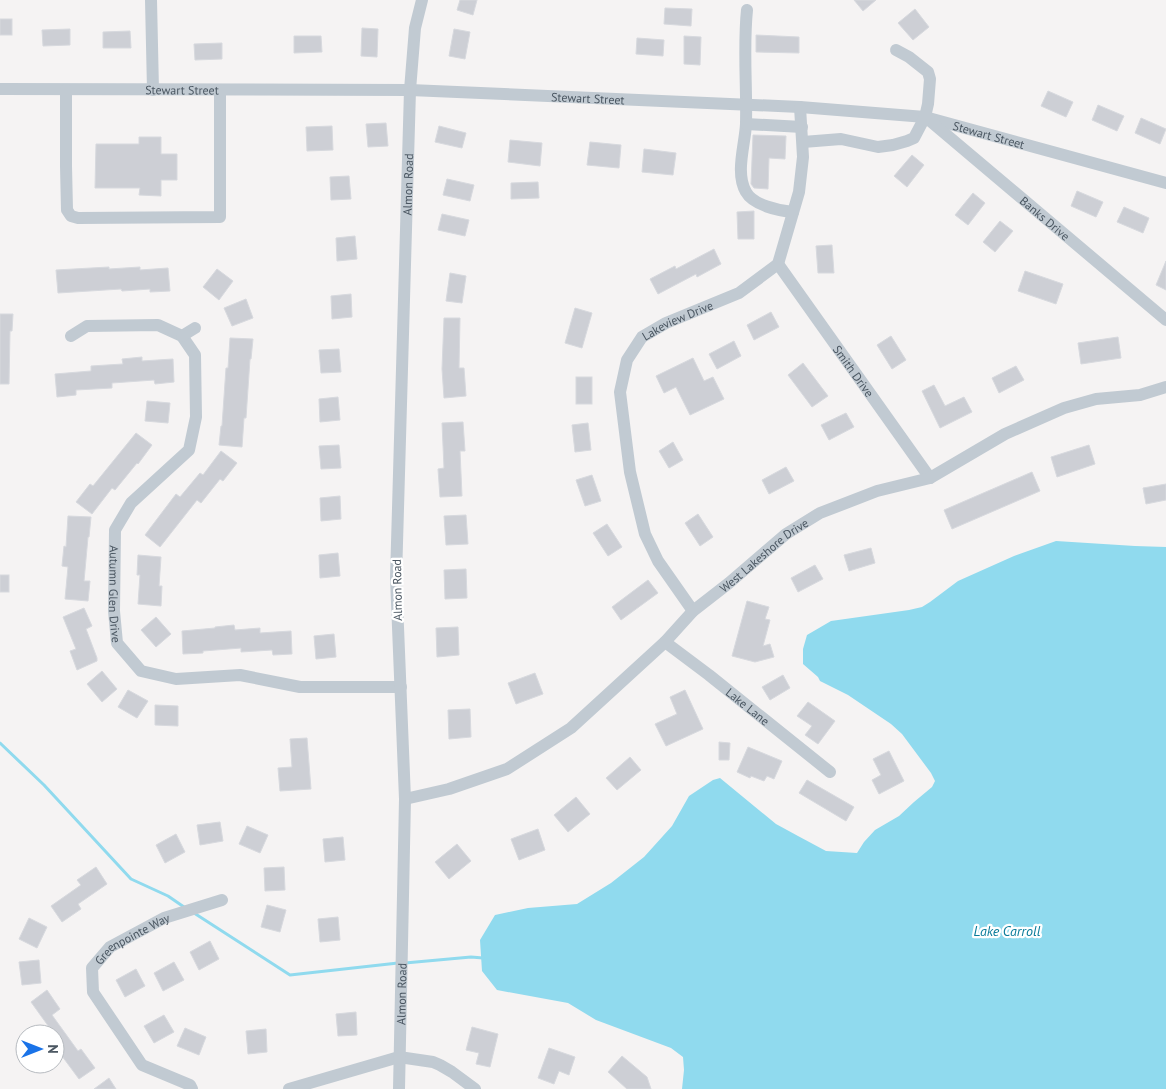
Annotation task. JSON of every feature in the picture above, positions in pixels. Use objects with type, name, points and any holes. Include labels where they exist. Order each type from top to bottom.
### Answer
[{"type":"street","points":[[151,0],[153,90]]},
{"type":"street","name":"Almon Road","points":[[399,1089],[405,799],[396,578],[410,90],[415,28],[422,0]]},
{"type":"street","points":[[747,10],[745,30],[746,124],[742,180],[750,198],[780,211],[793,212]]},
{"type":"street","points":[[802,142],[841,139],[878,147],[893,145],[914,138],[925,117],[930,79],[928,72],[909,57],[896,50]]},
{"type":"street","name":"Stewart Street","points":[[0,89],[410,90],[800,107],[925,117],[1166,183]]},
{"type":"street","points":[[66,90],[67,210],[71,216],[78,218],[220,217],[220,90]]},
{"type":"street","points":[[778,264],[799,192],[803,157],[800,107]]},
{"type":"street","name":"Banks Drive","points":[[925,117],[1166,320]]},
{"type":"street","points":[[746,124],[802,127]]},
{"type":"street","name":"Smith Drive","points":[[778,264],[930,478]]},
{"type":"street","name":"Lakeview Drive","points":[[694,611],[658,561],[645,534],[630,472],[620,392],[627,360],[642,337],[666,324],[740,293],[778,264]]},
{"type":"street","points":[[71,336],[87,326],[158,324],[182,336],[195,328]]},
{"type":"street","name":"Autumn Glen Drive","points":[[182,336],[195,355],[196,417],[188,450],[131,503],[115,530],[114,611],[117,643],[141,671],[176,679],[240,675],[300,687],[401,687]]},
{"type":"street","name":"West Lakeshore Drive","points":[[405,799],[449,789],[506,769],[571,728],[665,642],[694,611],[786,534],[820,513],[877,491],[930,478],[1005,434],[1064,408],[1096,399],[1140,395],[1166,387]]},
{"type":"street","name":"Lake Lane","points":[[665,642],[830,772]]},
{"type":"street","name":"Greenpointe Way","points":[[192,1089],[190,1085],[142,1065],[93,992],[92,968],[110,947],[164,918],[222,900]]},
{"type":"street","points":[[289,1089],[399,1057],[440,1065],[475,1089]]},
{"type":"water","name":"Lake Carroll","points":[[1056,541],[1166,547],[1166,1089],[682,1089],[683,1057],[671,1048],[596,1020],[568,1003],[497,990],[482,971],[480,940],[495,915],[528,908],[577,904],[611,883],[644,857],[672,826],[689,796],[713,780],[720,778],[776,824],[826,851],[857,853],[875,830],[899,816],[932,787],[935,781],[902,734],[891,724],[848,695],[820,681],[803,664],[803,649],[807,635],[831,621],[922,607],[958,581],[1014,556]]},
{"type":"building","points":[[460,0],[477,0],[473,15],[457,10]]},
{"type":"building","points":[[854,0],[876,0],[863,11]]},
{"type":"building","points":[[665,8],[692,9],[691,26],[664,24]]},
{"type":"building","points":[[915,9],[929,27],[913,40],[898,23]]},
{"type":"building","points":[[0,19],[12,19],[12,35],[0,35]]},
{"type":"building","points":[[362,28],[378,29],[377,57],[361,56]]},
{"type":"building","points":[[70,29],[70,45],[43,46],[42,30]]},
{"type":"building","points":[[454,29],[470,32],[465,59],[449,56]]},
{"type":"building","points":[[130,31],[131,48],[103,48],[103,32]]},
{"type":"building","points":[[756,35],[799,37],[799,53],[756,52]]},
{"type":"building","points":[[294,36],[321,36],[322,52],[294,53]]},
{"type":"building","points":[[684,36],[701,37],[700,65],[684,64]]},
{"type":"building","points":[[637,38],[664,40],[663,56],[636,54]]},
{"type":"building","points":[[222,43],[222,59],[195,60],[194,44]]},
{"type":"building","points":[[1048,91],[1073,102],[1066,117],[1041,106]]},
{"type":"building","points":[[1098,105],[1124,116],[1117,131],[1092,120]]},
{"type":"building","points":[[1141,118],[1166,129],[1160,144],[1135,133]]},
{"type":"building","points":[[386,123],[388,146],[368,147],[366,124]]},
{"type":"building","points":[[332,126],[333,150],[307,151],[306,127]]},
{"type":"building","points":[[439,126],[466,133],[462,148],[435,142]]},
{"type":"building","points":[[753,135],[786,136],[785,159],[769,158],[768,189],[754,188],[751,184]]},
{"type":"building","points":[[139,137],[161,137],[161,154],[177,154],[177,180],[161,180],[161,196],[139,195],[140,188],[95,188],[96,144],[139,144]]},
{"type":"building","points":[[510,140],[542,143],[540,166],[508,162]]},
{"type":"building","points":[[590,142],[621,145],[619,168],[587,165]]},
{"type":"building","points":[[644,149],[676,153],[673,175],[642,172]]},
{"type":"building","points":[[912,155],[924,165],[907,187],[894,176]]},
{"type":"building","points":[[349,176],[351,199],[331,200],[330,177]]},
{"type":"building","points":[[447,179],[474,185],[470,201],[443,195]]},
{"type":"building","points":[[538,182],[539,198],[511,199],[511,183]]},
{"type":"building","points":[[1077,191],[1103,202],[1096,217],[1071,206]]},
{"type":"building","points":[[973,193],[985,203],[968,225],[955,215]]},
{"type":"building","points":[[1124,207],[1149,218],[1143,233],[1117,222]]},
{"type":"building","points":[[754,211],[754,239],[738,239],[737,212]]},
{"type":"building","points":[[442,214],[469,220],[465,236],[438,230]]},
{"type":"building","points":[[1000,221],[1013,231],[995,252],[983,242]]},
{"type":"building","points":[[355,236],[357,259],[337,261],[336,238]]},
{"type":"building","points":[[832,245],[834,273],[818,273],[816,246]]},
{"type":"building","points":[[714,249],[721,264],[697,277],[696,274],[658,294],[650,279],[675,266],[676,269]]},
{"type":"building","points":[[1166,261],[1166,290],[1156,285]]},
{"type":"building","points":[[109,267],[109,269],[140,267],[140,270],[168,268],[170,291],[150,292],[150,289],[122,291],[121,289],[58,293],[56,270]]},
{"type":"building","points":[[217,269],[233,281],[219,300],[203,287]]},
{"type":"building","points":[[1025,271],[1063,284],[1056,304],[1018,291]]},
{"type":"building","points":[[450,273],[466,276],[462,303],[446,301]]},
{"type":"building","points":[[351,294],[352,317],[332,319],[331,296]]},
{"type":"building","points":[[246,299],[253,318],[232,326],[224,308]]},
{"type":"building","points":[[575,308],[592,313],[582,348],[565,343]]},
{"type":"building","points":[[771,312],[779,327],[754,340],[747,325]]},
{"type":"building","points":[[0,314],[13,314],[12,331],[10,331],[9,384],[0,384]]},
{"type":"building","points":[[444,318],[460,318],[459,368],[464,368],[466,396],[444,398],[442,369]]},
{"type":"building","points":[[891,336],[906,360],[892,369],[877,345]]},
{"type":"building","points":[[1118,337],[1121,358],[1081,364],[1078,343]]},
{"type":"building","points":[[230,338],[253,339],[242,447],[219,445]]},
{"type":"building","points":[[734,341],[741,356],[717,369],[709,354]]},
{"type":"building","points":[[339,349],[341,372],[321,373],[319,350]]},
{"type":"building","points":[[142,357],[142,361],[173,359],[174,382],[155,384],[154,380],[112,383],[112,388],[76,390],[76,395],[57,397],[55,374],[91,371],[91,366],[123,364],[122,359]]},
{"type":"building","points":[[693,358],[704,381],[713,377],[724,399],[690,415],[676,387],[664,393],[656,376]]},
{"type":"building","points":[[803,363],[828,396],[812,407],[788,375]]},
{"type":"building","points":[[1016,366],[1024,380],[999,393],[992,378]]},
{"type":"building","points":[[576,377],[592,377],[592,404],[576,404]]},
{"type":"building","points":[[934,385],[945,406],[964,397],[972,412],[940,428],[922,391]]},
{"type":"building","points":[[338,397],[340,420],[320,422],[319,399]]},
{"type":"building","points":[[147,401],[170,403],[168,423],[145,421]]},
{"type":"building","points":[[846,413],[854,427],[829,440],[821,425]]},
{"type":"building","points":[[463,422],[465,451],[460,451],[462,496],[440,497],[438,469],[444,468],[442,423]]},
{"type":"building","points":[[588,423],[591,450],[575,452],[572,425]]},
{"type":"building","points":[[136,433],[152,445],[115,490],[112,488],[92,514],[76,502],[90,484],[93,486]]},
{"type":"building","points":[[673,442],[683,460],[669,468],[659,451]]},
{"type":"building","points":[[339,445],[341,468],[321,469],[319,446]]},
{"type":"building","points":[[1089,445],[1095,464],[1057,477],[1051,457]]},
{"type":"building","points":[[221,451],[237,463],[223,481],[220,479],[201,503],[197,500],[160,547],[145,535],[176,494],[180,497],[200,473],[203,475]]},
{"type":"building","points":[[786,467],[794,481],[769,494],[762,480]]},
{"type":"building","points":[[1032,472],[1040,491],[952,529],[944,510]]},
{"type":"building","points":[[592,475],[601,501],[585,506],[576,480]]},
{"type":"building","points":[[1166,484],[1166,500],[1146,504],[1143,488]]},
{"type":"building","points":[[340,496],[341,519],[321,521],[320,498]]},
{"type":"building","points":[[698,514],[713,537],[700,546],[685,523]]},
{"type":"building","points":[[466,515],[468,544],[446,545],[444,516]]},
{"type":"building","points":[[68,516],[91,517],[84,581],[90,581],[88,601],[65,599],[68,567],[62,566],[64,546],[66,547]]},
{"type":"building","points":[[607,524],[622,547],[608,556],[593,533]]},
{"type":"building","points":[[871,548],[875,563],[849,571],[844,555]]},
{"type":"building","points":[[338,553],[340,576],[320,578],[319,555]]},
{"type":"building","points":[[138,555],[161,557],[159,586],[162,586],[161,606],[138,604],[140,575],[137,575]]},
{"type":"building","points":[[815,565],[823,579],[798,592],[791,578]]},
{"type":"building","points":[[466,569],[467,598],[445,599],[444,570]]},
{"type":"building","points":[[0,575],[9,575],[9,592],[0,592]]},
{"type":"building","points":[[648,580],[658,593],[621,620],[612,607]]},
{"type":"building","points":[[747,601],[769,607],[765,619],[770,620],[763,646],[770,644],[774,657],[755,662],[732,656]]},
{"type":"building","points":[[84,608],[92,626],[86,629],[97,661],[77,670],[70,651],[76,649],[63,617]]},
{"type":"building","points":[[156,617],[171,634],[156,647],[141,630]]},
{"type":"building","points":[[234,625],[235,630],[260,628],[260,633],[291,631],[292,654],[273,655],[272,650],[241,652],[241,648],[183,654],[182,631]]},
{"type":"building","points":[[458,627],[459,655],[437,657],[436,628]]},
{"type":"building","points":[[334,634],[336,657],[316,659],[314,636]]},
{"type":"building","points":[[102,671],[117,689],[102,702],[87,684]]},
{"type":"building","points":[[535,673],[543,694],[516,704],[508,683]]},
{"type":"building","points":[[783,675],[790,688],[770,700],[762,687]]},
{"type":"building","points":[[128,690],[148,701],[137,718],[118,707]]},
{"type":"building","points":[[685,690],[703,729],[666,746],[655,724],[677,714],[670,697]]},
{"type":"building","points":[[808,702],[835,721],[818,744],[805,735],[812,726],[797,716]]},
{"type":"building","points":[[155,705],[178,706],[178,726],[155,725]]},
{"type":"building","points":[[470,709],[471,737],[449,739],[448,710]]},
{"type":"building","points":[[307,738],[311,789],[280,791],[278,768],[292,767],[290,739]]},
{"type":"building","points":[[719,742],[730,743],[729,760],[719,760]]},
{"type":"building","points":[[748,747],[782,761],[774,779],[767,776],[764,781],[751,776],[750,778],[737,772]]},
{"type":"building","points":[[889,751],[904,781],[879,794],[872,780],[881,775],[873,759]]},
{"type":"building","points":[[630,757],[641,770],[617,790],[606,778]]},
{"type":"building","points":[[807,780],[854,807],[846,821],[799,793]]},
{"type":"building","points":[[576,797],[590,814],[568,832],[554,815]]},
{"type":"building","points":[[220,822],[223,841],[200,845],[197,825]]},
{"type":"building","points":[[247,826],[268,835],[260,853],[239,844]]},
{"type":"building","points":[[538,829],[545,850],[519,860],[511,839]]},
{"type":"building","points":[[176,834],[185,852],[165,863],[156,845]]},
{"type":"building","points":[[343,837],[345,860],[325,862],[323,839]]},
{"type":"building","points":[[457,844],[471,861],[449,879],[435,862]]},
{"type":"building","points":[[96,867],[107,884],[78,904],[81,909],[62,922],[51,906],[81,885],[77,880]]},
{"type":"building","points":[[284,867],[285,890],[265,891],[264,868]]},
{"type":"building","points":[[267,905],[286,910],[280,932],[261,927]]},
{"type":"building","points":[[338,917],[340,940],[320,942],[318,919]]},
{"type":"building","points":[[29,918],[47,927],[37,948],[19,939]]},
{"type":"building","points":[[210,941],[219,959],[199,970],[190,952]]},
{"type":"building","points":[[39,960],[41,983],[22,985],[19,962]]},
{"type":"building","points":[[174,962],[184,980],[163,991],[154,973]]},
{"type":"building","points":[[136,969],[145,986],[125,997],[116,980]]},
{"type":"building","points":[[47,990],[60,1009],[52,1015],[58,1024],[47,1024],[31,1002]]},
{"type":"building","points":[[356,1012],[357,1035],[338,1036],[336,1014]]},
{"type":"building","points":[[164,1015],[174,1032],[154,1043],[144,1026]]},
{"type":"building","points":[[472,1027],[498,1034],[490,1067],[476,1064],[479,1053],[466,1050]]},
{"type":"building","points":[[185,1028],[206,1037],[199,1055],[177,1046]]},
{"type":"building","points":[[266,1029],[267,1052],[248,1054],[246,1031]]},
{"type":"building","points":[[65,1033],[78,1051],[81,1049],[95,1068],[79,1079],[65,1060]]},
{"type":"building","points":[[549,1048],[575,1057],[569,1075],[559,1071],[554,1084],[538,1078]]},
{"type":"building","points":[[622,1056],[647,1077],[651,1089],[627,1089],[608,1072]]},
{"type":"building","points":[[109,1078],[116,1089],[94,1089]]},
{"type":"waterway","points":[[0,743],[44,785],[131,879],[168,896],[184,907]]},
{"type":"waterway","points":[[194,913],[290,975],[398,963]]},
{"type":"waterway","points":[[405,963],[471,957],[483,958]]}]
